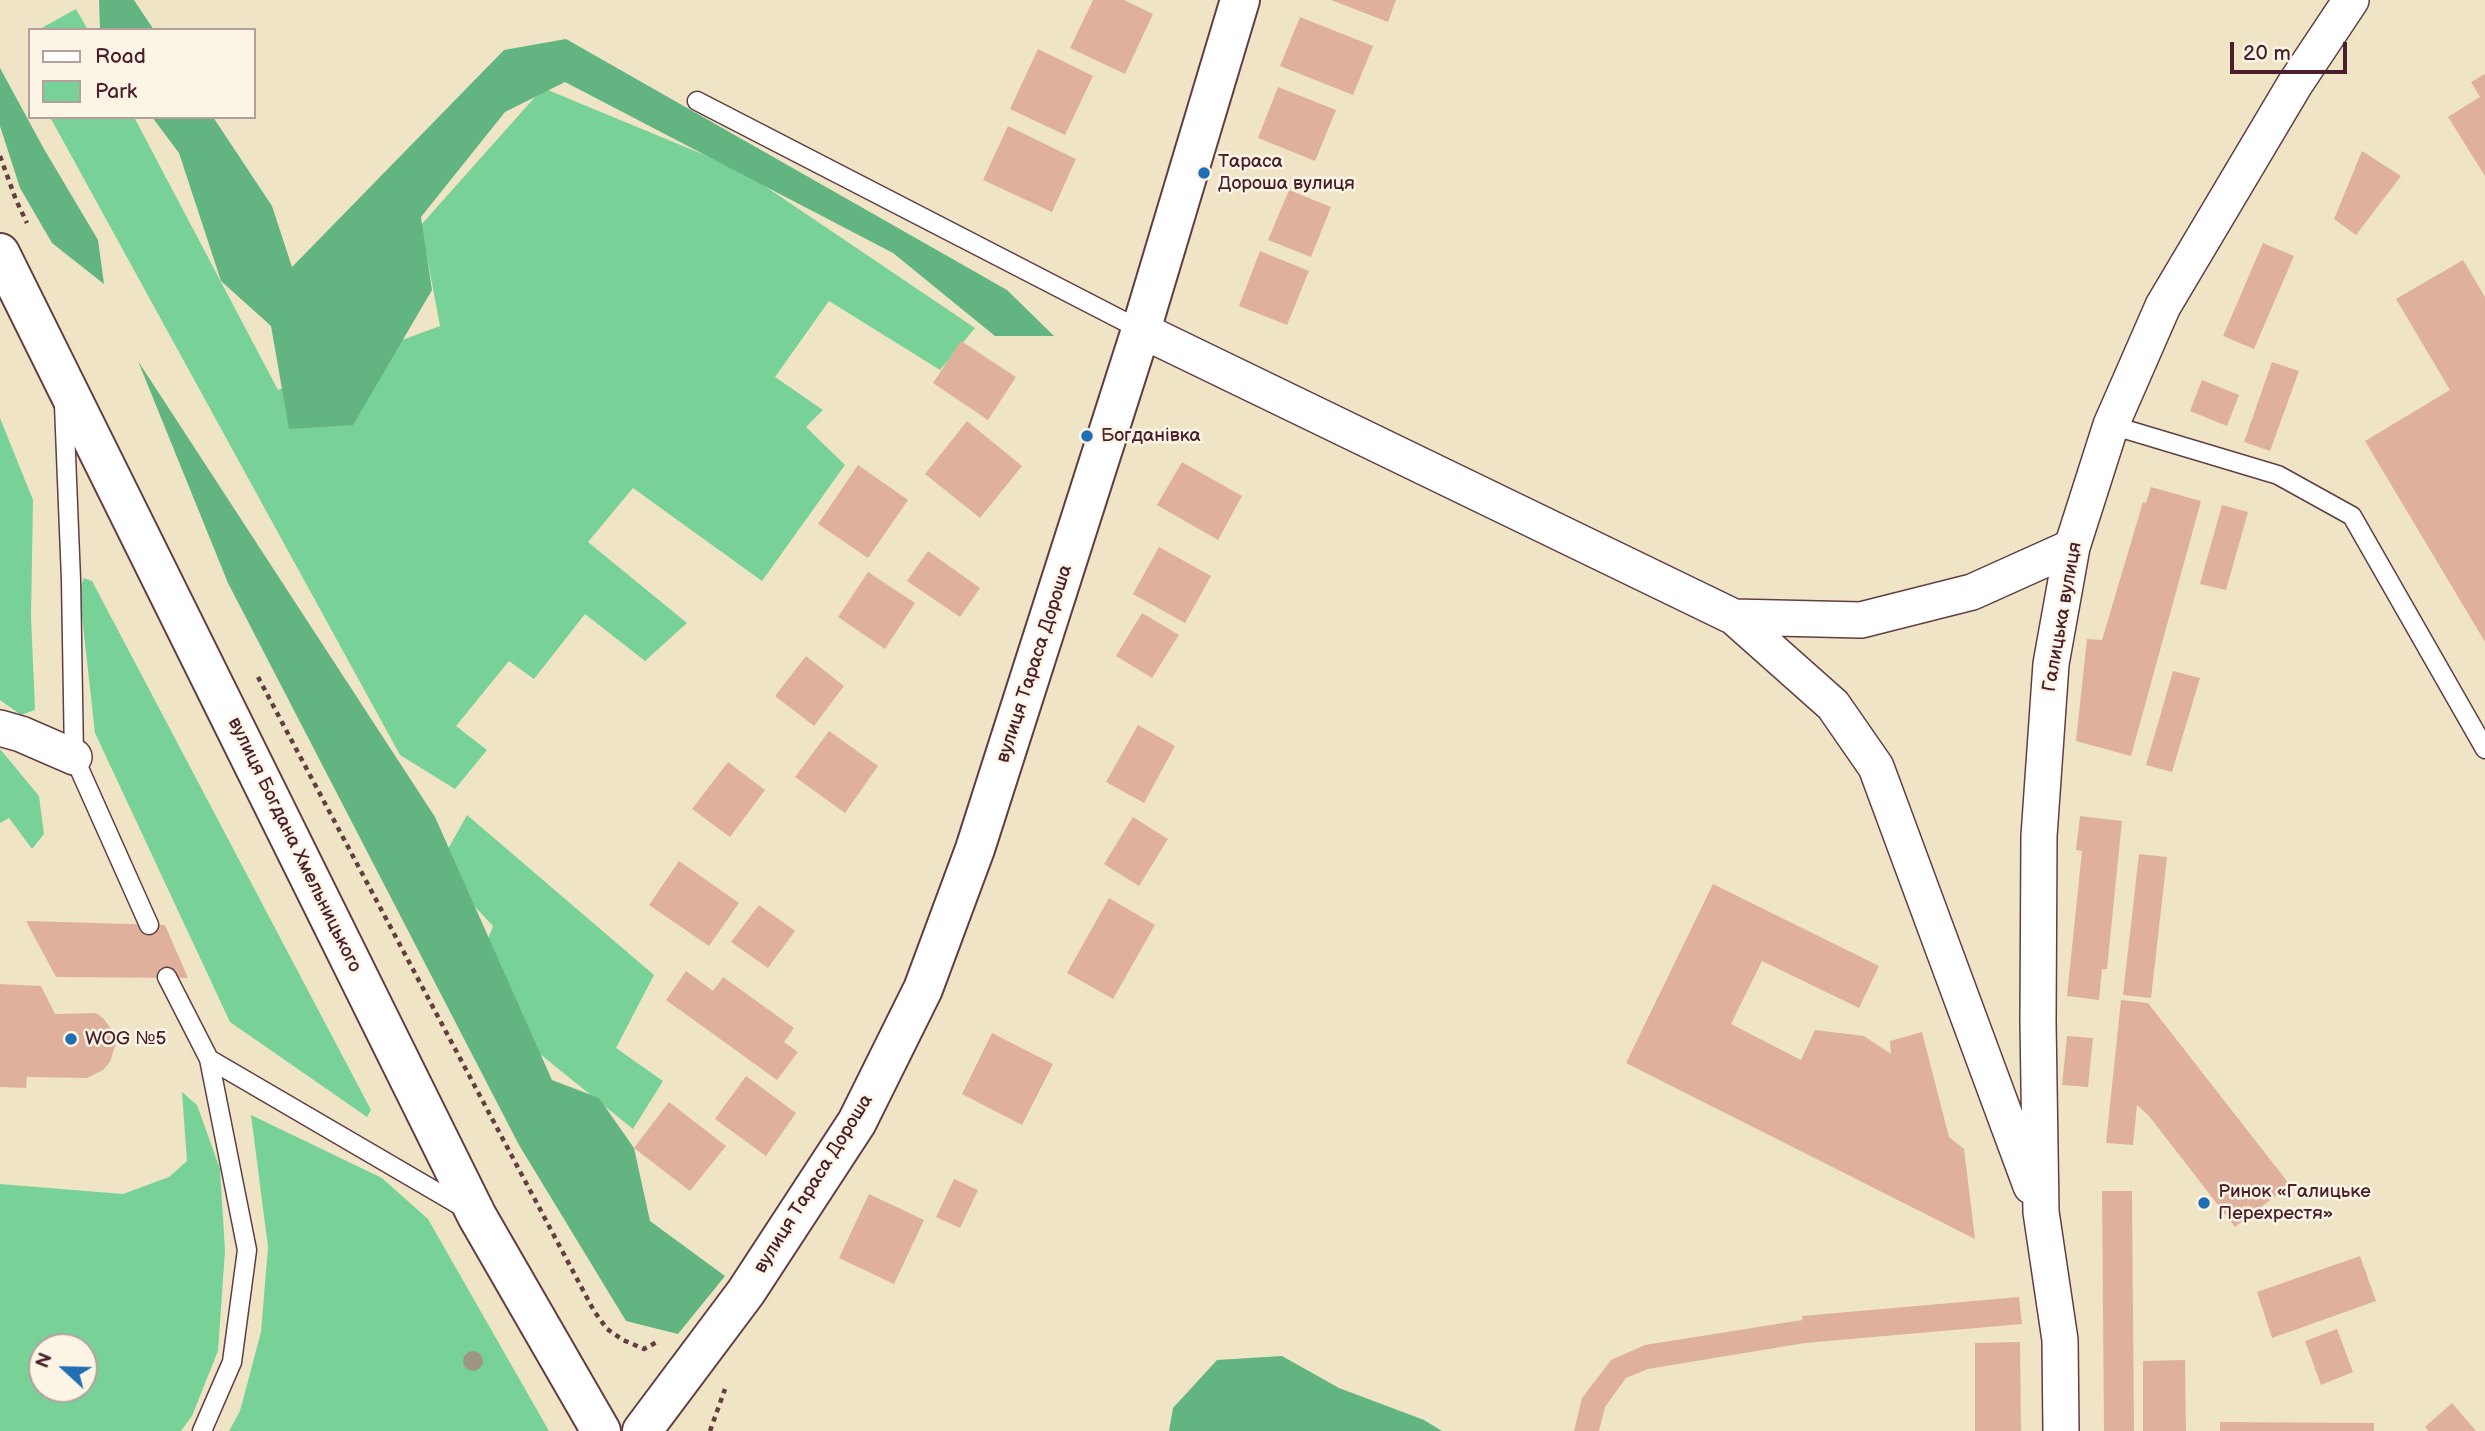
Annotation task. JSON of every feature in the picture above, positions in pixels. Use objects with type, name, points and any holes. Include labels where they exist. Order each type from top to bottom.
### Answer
[{"type":"main road","name":"вулиця Тараса Дороша","points":[[642,1431],[746,1292],[857,1122],[923,989],[975,849],[1142,330],[1240,0]]},
{"type":"main road","name":"вулиця Богдана Хмельницького","points":[[0,253],[477,1216],[601,1431]]},
{"type":"street","name":"Галицька вулиця","points":[[2061,1431],[2060,1340],[2041,1212],[2039,836],[2050,664],[2073,547],[2111,425],[2163,306],[2295,84],[2351,0]]},
{"type":"street","points":[[1142,330],[1734,617],[1833,705],[1876,767],[2041,1212]]},
{"type":"street","points":[[1734,617],[1861,620],[1972,592],[2073,547]]},
{"type":"street","points":[[0,728],[74,757]]},
{"type":"lane","points":[[697,101],[1142,330]]},
{"type":"lane","points":[[63,380],[71,580],[74,757],[149,925]]},
{"type":"lane","points":[[2111,425],[2278,475],[2352,516],[2485,749]]},
{"type":"lane","points":[[167,977],[209,1059],[247,1250],[232,1362],[202,1431]]},
{"type":"lane","points":[[209,1059],[477,1216]]},
{"type":"path","points":[[0,156],[28,225]]},
{"type":"path","points":[[252,666],[594,1311],[607,1329],[622,1340],[644,1349],[665,1338]]},
{"type":"green space","points":[[99,0],[134,0],[153,28],[100,28]]},
{"type":"green space","points":[[76,9],[87,28],[42,28]]},
{"type":"green space","points":[[566,39],[1007,290],[1054,336],[995,336],[893,253],[565,82],[505,112],[421,217],[432,290],[353,425],[289,429],[271,326],[221,281],[179,153],[154,119],[214,119],[272,206],[292,267],[504,50]]},
{"type":"green space","points":[[0,68],[98,240],[104,284],[52,243],[20,188],[0,126]]},
{"type":"green space","points":[[543,88],[741,170],[975,328],[940,370],[829,301],[775,377],[823,410],[806,427],[845,465],[762,581],[633,488],[588,542],[687,623],[645,661],[585,614],[534,679],[509,661],[456,726],[487,750],[455,789],[400,755],[51,119],[135,119],[278,390],[340,363],[440,326],[421,225]]},
{"type":"green space","points":[[138,361],[435,817],[552,1080],[599,1098],[634,1148],[650,1221],[725,1276],[678,1334],[626,1321],[519,1145],[228,583]]},
{"type":"green space","points":[[0,418],[33,500],[31,617],[35,710],[21,715],[0,700]]},
{"type":"green space","points":[[84,578],[92,581],[371,1110],[367,1117],[230,1022],[95,733],[79,590]]},
{"type":"green space","points":[[0,749],[39,796],[44,834],[32,849],[9,818],[0,823]]},
{"type":"green space","points":[[467,815],[654,975],[616,1048],[663,1081],[633,1129],[494,1017],[481,956],[493,926],[438,867]]},
{"type":"green space","points":[[182,1092],[197,1105],[220,1169],[225,1251],[218,1351],[192,1416],[181,1431],[0,1431],[0,1184],[123,1194],[169,1177],[187,1161]]},
{"type":"green space","points":[[251,1115],[382,1178],[428,1219],[549,1431],[229,1431],[240,1411],[261,1332],[268,1247]]},
{"type":"green space","points":[[1282,1356],[1339,1388],[1424,1420],[1442,1431],[1169,1431],[1173,1408],[1217,1360]]},
{"type":"building","points":[[1093,0],[1124,0],[1153,14],[1125,74],[1070,48]]},
{"type":"building","points":[[1331,0],[1396,0],[1388,22]]},
{"type":"building","points":[[1300,17],[1373,46],[1353,95],[1280,66]]},
{"type":"building","points":[[1038,49],[1093,76],[1065,135],[1010,109]]},
{"type":"building","points":[[2485,74],[2485,176],[2448,117],[2480,97],[2471,82]]},
{"type":"building","points":[[1278,87],[1336,110],[1315,161],[1258,138]]},
{"type":"building","points":[[1008,126],[1076,159],[1052,212],[983,180]]},
{"type":"building","points":[[2362,151],[2401,176],[2356,235],[2334,219]]},
{"type":"building","points":[[1289,190],[1331,207],[1311,257],[1268,240]]},
{"type":"building","points":[[2263,243],[2294,256],[2254,349],[2223,336]]},
{"type":"building","points":[[1260,251],[1309,271],[1287,325],[1239,306]]},
{"type":"building","points":[[2463,260],[2485,297],[2485,642],[2365,441],[2450,390],[2396,299]]},
{"type":"building","points":[[961,341],[1016,377],[988,420],[933,383]]},
{"type":"building","points":[[2272,362],[2299,371],[2270,451],[2244,442]]},
{"type":"building","points":[[2202,380],[2239,395],[2227,426],[2190,411]]},
{"type":"building","points":[[967,421],[1022,466],[980,518],[925,474]]},
{"type":"building","points":[[1182,462],[1242,496],[1218,540],[1157,505]]},
{"type":"building","points":[[858,465],[908,500],[868,558],[818,524]]},
{"type":"building","points":[[2151,487],[2201,501],[2131,756],[2076,741],[2087,639],[2102,640],[2143,502],[2146,503]]},
{"type":"building","points":[[2222,505],[2248,512],[2226,590],[2200,584]]},
{"type":"building","points":[[1159,547],[1211,576],[1185,623],[1133,594]]},
{"type":"building","points":[[928,551],[980,588],[960,617],[907,581]]},
{"type":"building","points":[[868,572],[915,603],[885,649],[838,617]]},
{"type":"building","points":[[1142,613],[1179,635],[1152,678],[1116,656]]},
{"type":"building","points":[[806,656],[844,686],[814,726],[775,696]]},
{"type":"building","points":[[2173,671],[2200,678],[2172,772],[2146,765]]},
{"type":"building","points":[[1138,725],[1175,746],[1144,803],[1106,782]]},
{"type":"building","points":[[829,731],[878,766],[845,813],[795,777]]},
{"type":"building","points":[[728,762],[765,790],[730,837],[692,809]]},
{"type":"building","points":[[2080,816],[2122,821],[2107,969],[2102,969],[2099,1000],[2067,996],[2082,851],[2076,850]]},
{"type":"building","points":[[1133,817],[1168,839],[1139,886],[1104,864]]},
{"type":"building","points":[[2139,854],[2167,857],[2151,998],[2123,995]]},
{"type":"building","points":[[679,861],[739,903],[709,946],[649,905]]},
{"type":"building","points":[[1713,884],[1879,966],[1859,1008],[1762,961],[1731,1024],[1801,1060],[1815,1030],[1864,1036],[1891,1054],[1890,1041],[1922,1032],[1949,1137],[1964,1149],[1975,1239],[1626,1063]]},
{"type":"building","points":[[1109,898],[1155,925],[1113,999],[1067,973]]},
{"type":"building","points":[[759,905],[795,931],[768,968],[731,942]]},
{"type":"building","points":[[26,921],[165,925],[188,978],[56,977]]},
{"type":"building","points":[[686,971],[713,991],[723,977],[794,1028],[784,1042],[798,1052],[777,1080],[666,1000]]},
{"type":"building","points":[[0,984],[41,986],[55,1014],[96,1013],[115,1034],[116,1043],[110,1062],[103,1070],[87,1078],[27,1077],[26,1088],[0,1087]]},
{"type":"building","points":[[2121,1000],[2148,1003],[2290,1185],[2235,1227],[2149,1116],[2137,1105],[2133,1145],[2106,1143]]},
{"type":"building","points":[[992,1033],[1053,1064],[1022,1125],[962,1094]]},
{"type":"building","points":[[2067,1036],[2093,1038],[2088,1087],[2062,1085]]},
{"type":"building","points":[[746,1076],[796,1113],[766,1156],[715,1119]]},
{"type":"building","points":[[669,1102],[726,1146],[690,1191],[634,1148]]},
{"type":"building","points":[[954,1179],[978,1190],[960,1228],[936,1217]]},
{"type":"building","points":[[2102,1191],[2132,1191],[2134,1431],[2104,1431]]},
{"type":"building","points":[[869,1194],[924,1220],[894,1284],[839,1258]]},
{"type":"building","points":[[2360,1256],[2376,1301],[2272,1338],[2257,1292]]},
{"type":"building","points":[[2019,1297],[2022,1324],[1805,1343],[1648,1369],[1626,1378],[1605,1407],[1599,1431],[1574,1431],[1582,1398],[1611,1360],[1645,1345],[1802,1320],[1803,1329],[1802,1316]]},
{"type":"building","points":[[2337,1329],[2353,1372],[2321,1385],[2305,1341]]},
{"type":"building","points":[[2020,1342],[2021,1431],[1975,1431],[1975,1343]]},
{"type":"building","points":[[2185,1360],[2186,1431],[2143,1431],[2143,1361]]},
{"type":"building","points":[[2452,1403],[2476,1431],[2428,1431],[2425,1427]]},
{"type":"building","points":[[2220,1422],[2374,1423],[2374,1431],[2220,1431]]},
{"type":"place","name":"Тараса Дороша вулиця","points":[[1204,173]]},
{"type":"place","name":"Богданівка","points":[[1087,436]]},
{"type":"place","name":"WOG №5","points":[[71,1039]]},
{"type":"place","name":"Ринок «Галицьке Перехрестя»","points":[[2204,1203]]}]
